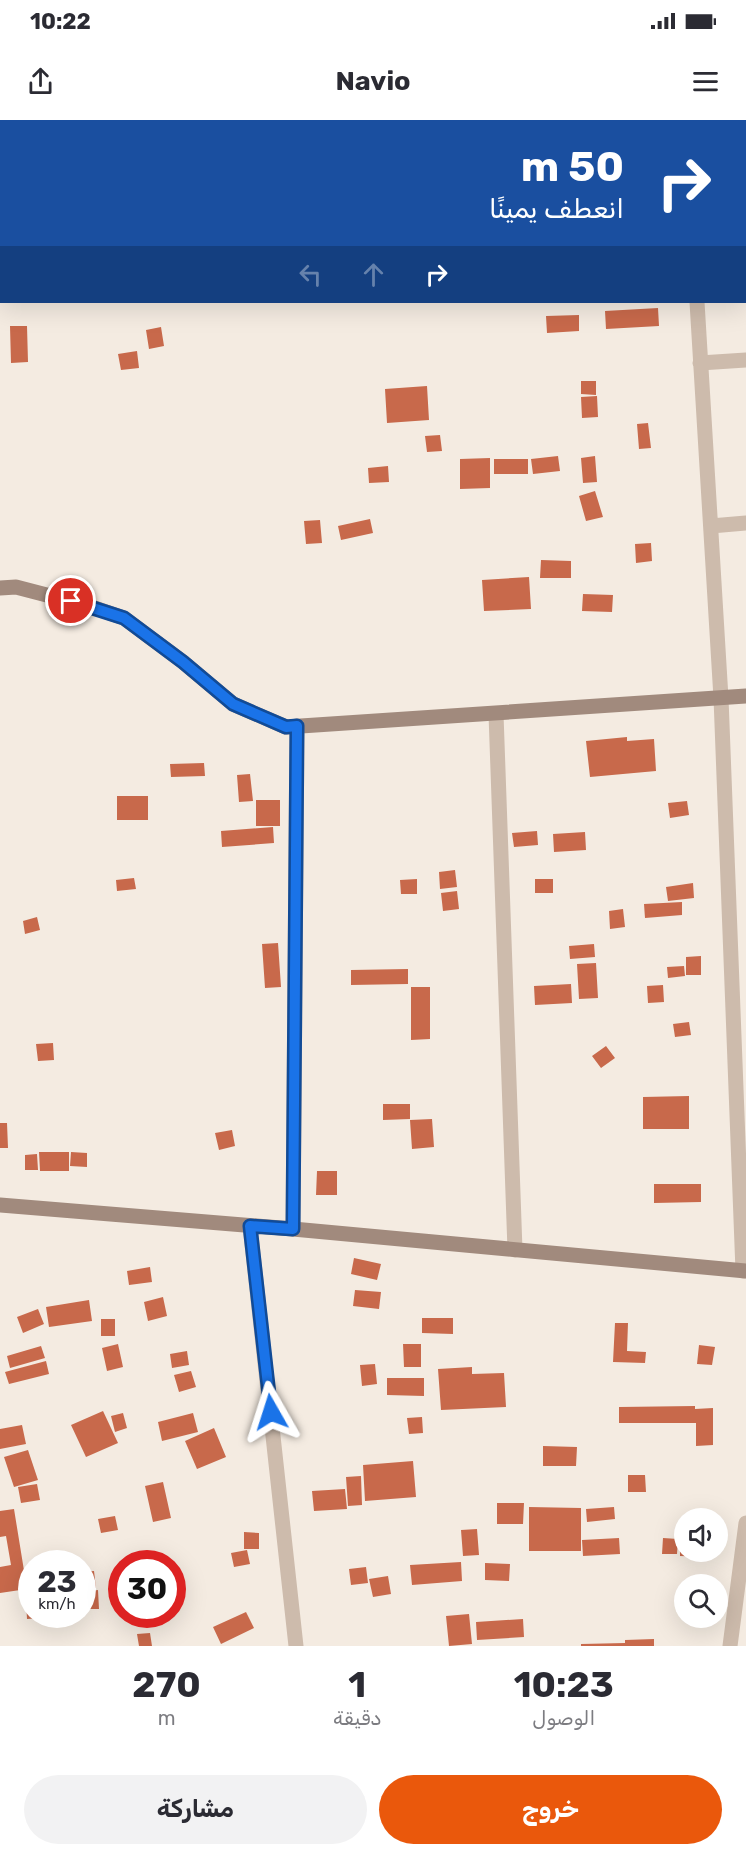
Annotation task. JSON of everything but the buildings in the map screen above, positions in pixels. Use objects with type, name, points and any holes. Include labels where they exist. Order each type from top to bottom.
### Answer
[{"type":"street","points":[[0,1205],[293,1229],[744,1271],[721,698],[697,303]]},
{"type":"street","points":[[700,363],[746,360]]},
{"type":"street","points":[[711,526],[746,523]]},
{"type":"street","points":[[0,588],[16,587],[89,606],[124,618],[183,662],[233,704],[286,727],[746,696]]},
{"type":"street","points":[[496,714],[515,1250]]},
{"type":"street","points":[[293,1229],[297,726]]},
{"type":"street","points":[[250,1226],[296,1646]]},
{"type":"street","points":[[730,1646],[746,1523]]},
{"type":"route","points":[[71,601],[124,618],[183,662],[233,704],[286,727],[297,726],[293,1229],[250,1226],[271,1412]]}]
